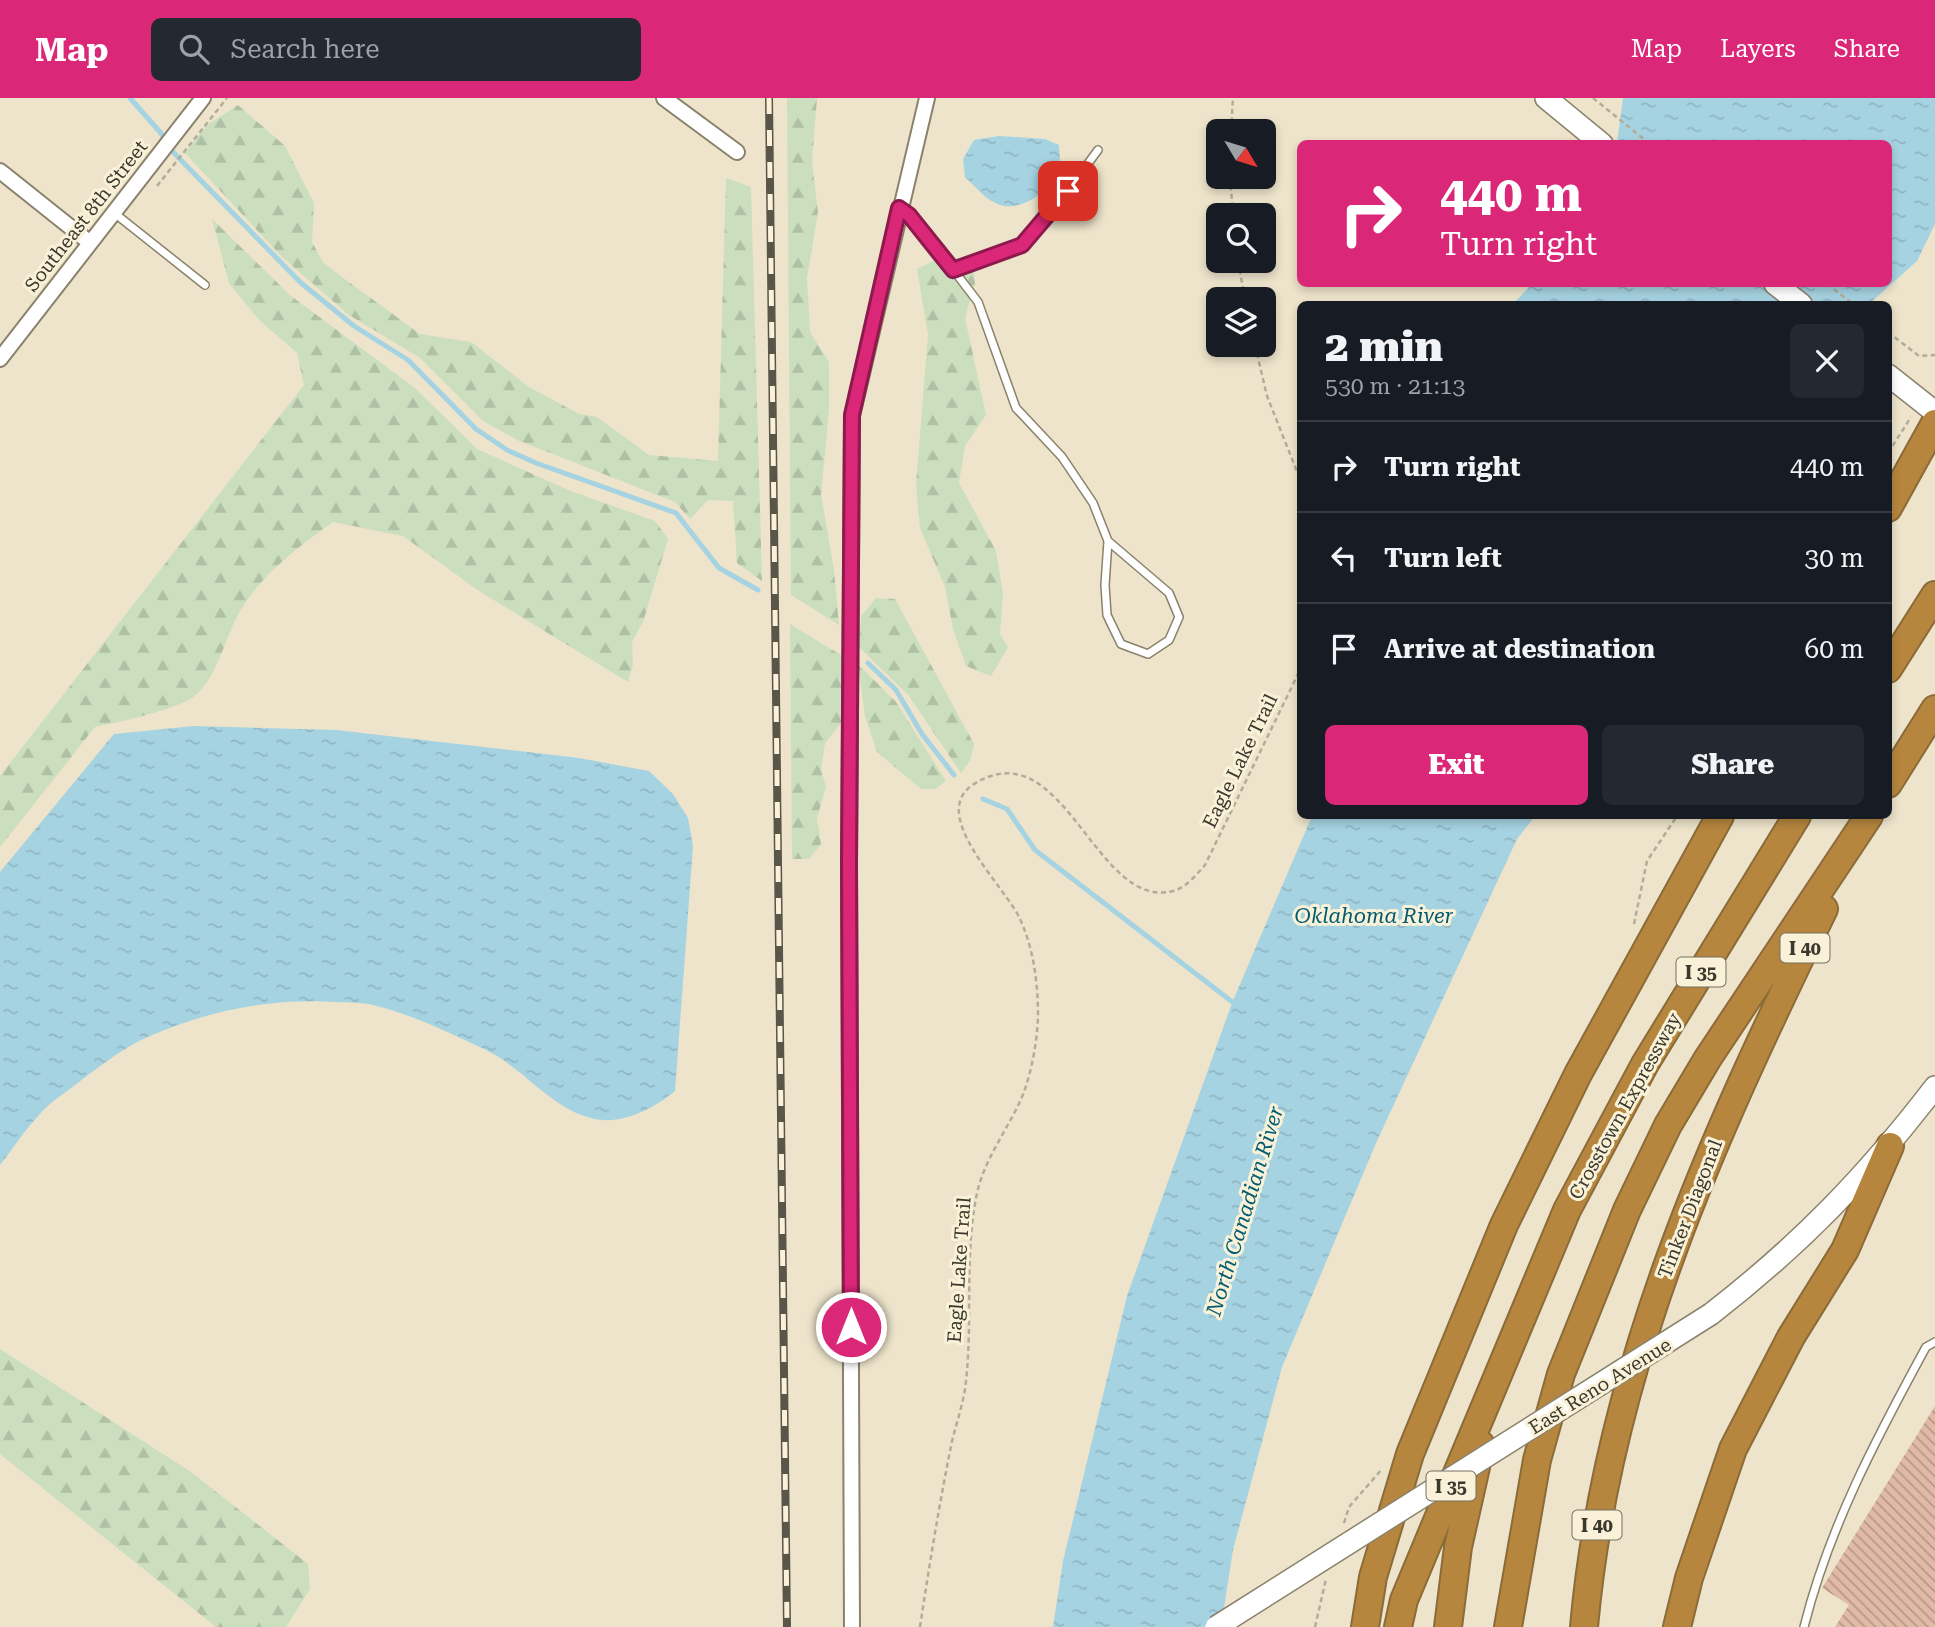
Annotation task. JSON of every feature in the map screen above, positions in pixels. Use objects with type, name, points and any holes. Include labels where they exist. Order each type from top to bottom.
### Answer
[{"type":"highway","points":[[1892,501],[1935,423]]},
{"type":"highway","points":[[1892,663],[1935,595]]},
{"type":"highway","points":[[1892,778],[1935,709]]},
{"type":"highway","points":[[1364,1627],[1373,1577],[1410,1454],[1504,1225],[1578,1074],[1718,819]]},
{"type":"highway","name":"Crosstown Expressway","points":[[1498,1372],[1567,1210],[1608,1130],[1795,819]]},
{"type":"highway","name":"I 35","points":[[1508,1627],[1537,1460],[1561,1374],[1627,1210],[1668,1125],[1702,1069],[1867,819]]},
{"type":"highway","name":"Tinker Diagonal","points":[[1584,1627],[1601,1503],[1618,1425],[1651,1313],[1692,1198],[1741,1080],[1868,819]]},
{"type":"highway","points":[[1677,1627],[1697,1553],[1733,1450],[1791,1337],[1845,1250],[1889,1146]]},
{"type":"highway","points":[[1448,1627],[1458,1547],[1498,1372]]},
{"type":"highway","name":"I 35","points":[[1398,1627],[1404,1600],[1498,1372]]},
{"type":"main road","points":[[1546,98],[1597,140]]},
{"type":"main road","points":[[1779,287],[1797,301]]},
{"type":"main road","points":[[1893,379],[1935,412]]},
{"type":"main road","name":"East Reno Avenue","points":[[1216,1627],[1711,1314],[1773,1266],[1820,1222],[1889,1146],[1935,1087]]},
{"type":"street","name":"Southeast 8th Street","points":[[0,359],[203,98]]},
{"type":"street","points":[[664,98],[737,152]]},
{"type":"street","points":[[852,1627],[849,891],[852,415],[926,98]]},
{"type":"street","points":[[0,171],[89,242]]},
{"type":"lane","points":[[953,270],[1022,245],[1053,211],[1098,150]]},
{"type":"lane","points":[[899,208],[909,215],[978,302],[1016,408],[1062,457],[1093,503],[1108,541],[1105,585],[1107,615],[1121,644],[1148,654],[1169,640],[1179,617],[1169,593],[1108,541]]},
{"type":"lane","points":[[113,211],[205,285]]},
{"type":"lane","points":[[1804,1627],[1815,1581],[1867,1457],[1926,1348],[1935,1342]]},
{"type":"path","points":[[172,167],[227,98]]},
{"type":"path","points":[[1232,119],[1233,98]]},
{"type":"path","points":[[1593,98],[1645,140]]},
{"type":"path","points":[[1831,287],[1849,301]]},
{"type":"path","points":[[1892,335],[1919,356],[1935,355]]},
{"type":"path","points":[[1258,357],[1267,396],[1297,471]]},
{"type":"path","points":[[1892,447],[1899,436]]},
{"type":"path","name":"Eagle Lake Trail","points":[[920,1627],[928,1568],[965,1390],[972,1237],[979,1187],[1024,1093],[1037,1032],[1038,991],[1034,964],[1022,923],[1012,901],[978,859],[959,824],[960,799],[973,785],[987,779],[1003,774],[1025,778],[1061,802],[1126,880],[1144,891],[1175,891],[1205,865],[1297,676]]},
{"type":"green space","points":[[787,98],[817,98],[812,162],[818,212],[807,278],[810,332],[829,362],[829,410],[821,494],[834,570],[839,625],[791,595]]},
{"type":"green space","points":[[238,105],[285,146],[314,203],[312,242],[323,262],[420,334],[471,342],[529,387],[579,414],[597,417],[649,455],[718,461],[726,178],[751,187],[762,581],[737,563],[733,501],[708,500],[690,519],[675,502],[517,440],[483,421],[420,358],[349,315],[282,257],[185,153],[206,126]]},
{"type":"green space","points":[[212,219],[291,296],[415,388],[477,449],[573,492],[655,521],[668,539],[643,622],[632,642],[633,664],[628,682],[479,591],[403,536],[333,522],[293,552],[257,587],[238,615],[213,671],[200,691],[183,703],[145,716],[95,727],[0,847],[0,776],[304,385],[297,353],[259,320],[229,283]]},
{"type":"green space","points":[[944,256],[973,260],[975,283],[965,318],[986,415],[965,446],[959,483],[996,551],[1003,594],[1000,634],[1008,647],[991,676],[966,666],[953,629],[945,587],[920,528],[916,485],[928,334],[917,269]]},
{"type":"green space","points":[[876,598],[895,599],[974,744],[970,761],[961,773],[909,696],[859,647],[861,616]]},
{"type":"green space","points":[[790,624],[844,657],[842,722],[825,743],[821,770],[826,787],[817,818],[821,844],[809,859],[792,859]]},
{"type":"green space","points":[[858,664],[896,702],[946,781],[935,789],[921,789],[877,752],[865,716]]},
{"type":"green space","points":[[0,1349],[191,1472],[308,1564],[310,1589],[286,1627],[216,1627],[0,1454]]},
{"type":"water","points":[[1623,98],[1935,98],[1935,224],[1917,261],[1892,283],[1892,140],[1617,140]]},
{"type":"water","points":[[999,136],[1045,139],[1059,145],[1060,164],[1056,175],[1038,196],[1030,201],[1013,206],[998,204],[965,177],[963,159],[974,140]]},
{"type":"water","points":[[1529,287],[1888,287],[1872,301],[1516,301]]},
{"type":"water","points":[[194,726],[336,730],[579,758],[649,771],[673,794],[688,818],[693,846],[675,1091],[632,1116],[613,1120],[586,1117],[556,1101],[501,1058],[402,1013],[359,1003],[312,1001],[264,1004],[195,1019],[150,1036],[126,1049],[50,1104],[0,1165],[0,872],[114,734]]},
{"type":"water","name":"Oklahoma River","points":[[1311,819],[1533,819],[1517,839],[1376,1143],[1282,1367],[1233,1550],[1221,1627],[1053,1627],[1063,1561],[1127,1296],[1232,1003]]},
{"type":"building","points":[[1935,1406],[1935,1627],[1835,1627],[1849,1605],[1822,1588]]},
{"type":"waterway","points":[[130,98],[160,132],[174,153],[300,282],[354,326],[408,360],[476,429],[507,450],[536,463],[676,513],[719,568],[758,590]]},
{"type":"waterway","points":[[868,663],[896,690],[922,734],[954,775]]},
{"type":"waterway","points":[[983,799],[1007,809],[1035,850],[1235,1004]]},
{"type":"railway","points":[[769,98],[787,1627]]},
{"type":"route","points":[[851,1327],[849,863],[852,415],[899,208],[909,215],[953,270],[1022,245],[1068,191]]},
{"type":"water label","name":"North Canadian River","points":[[1245,1211]]}]
